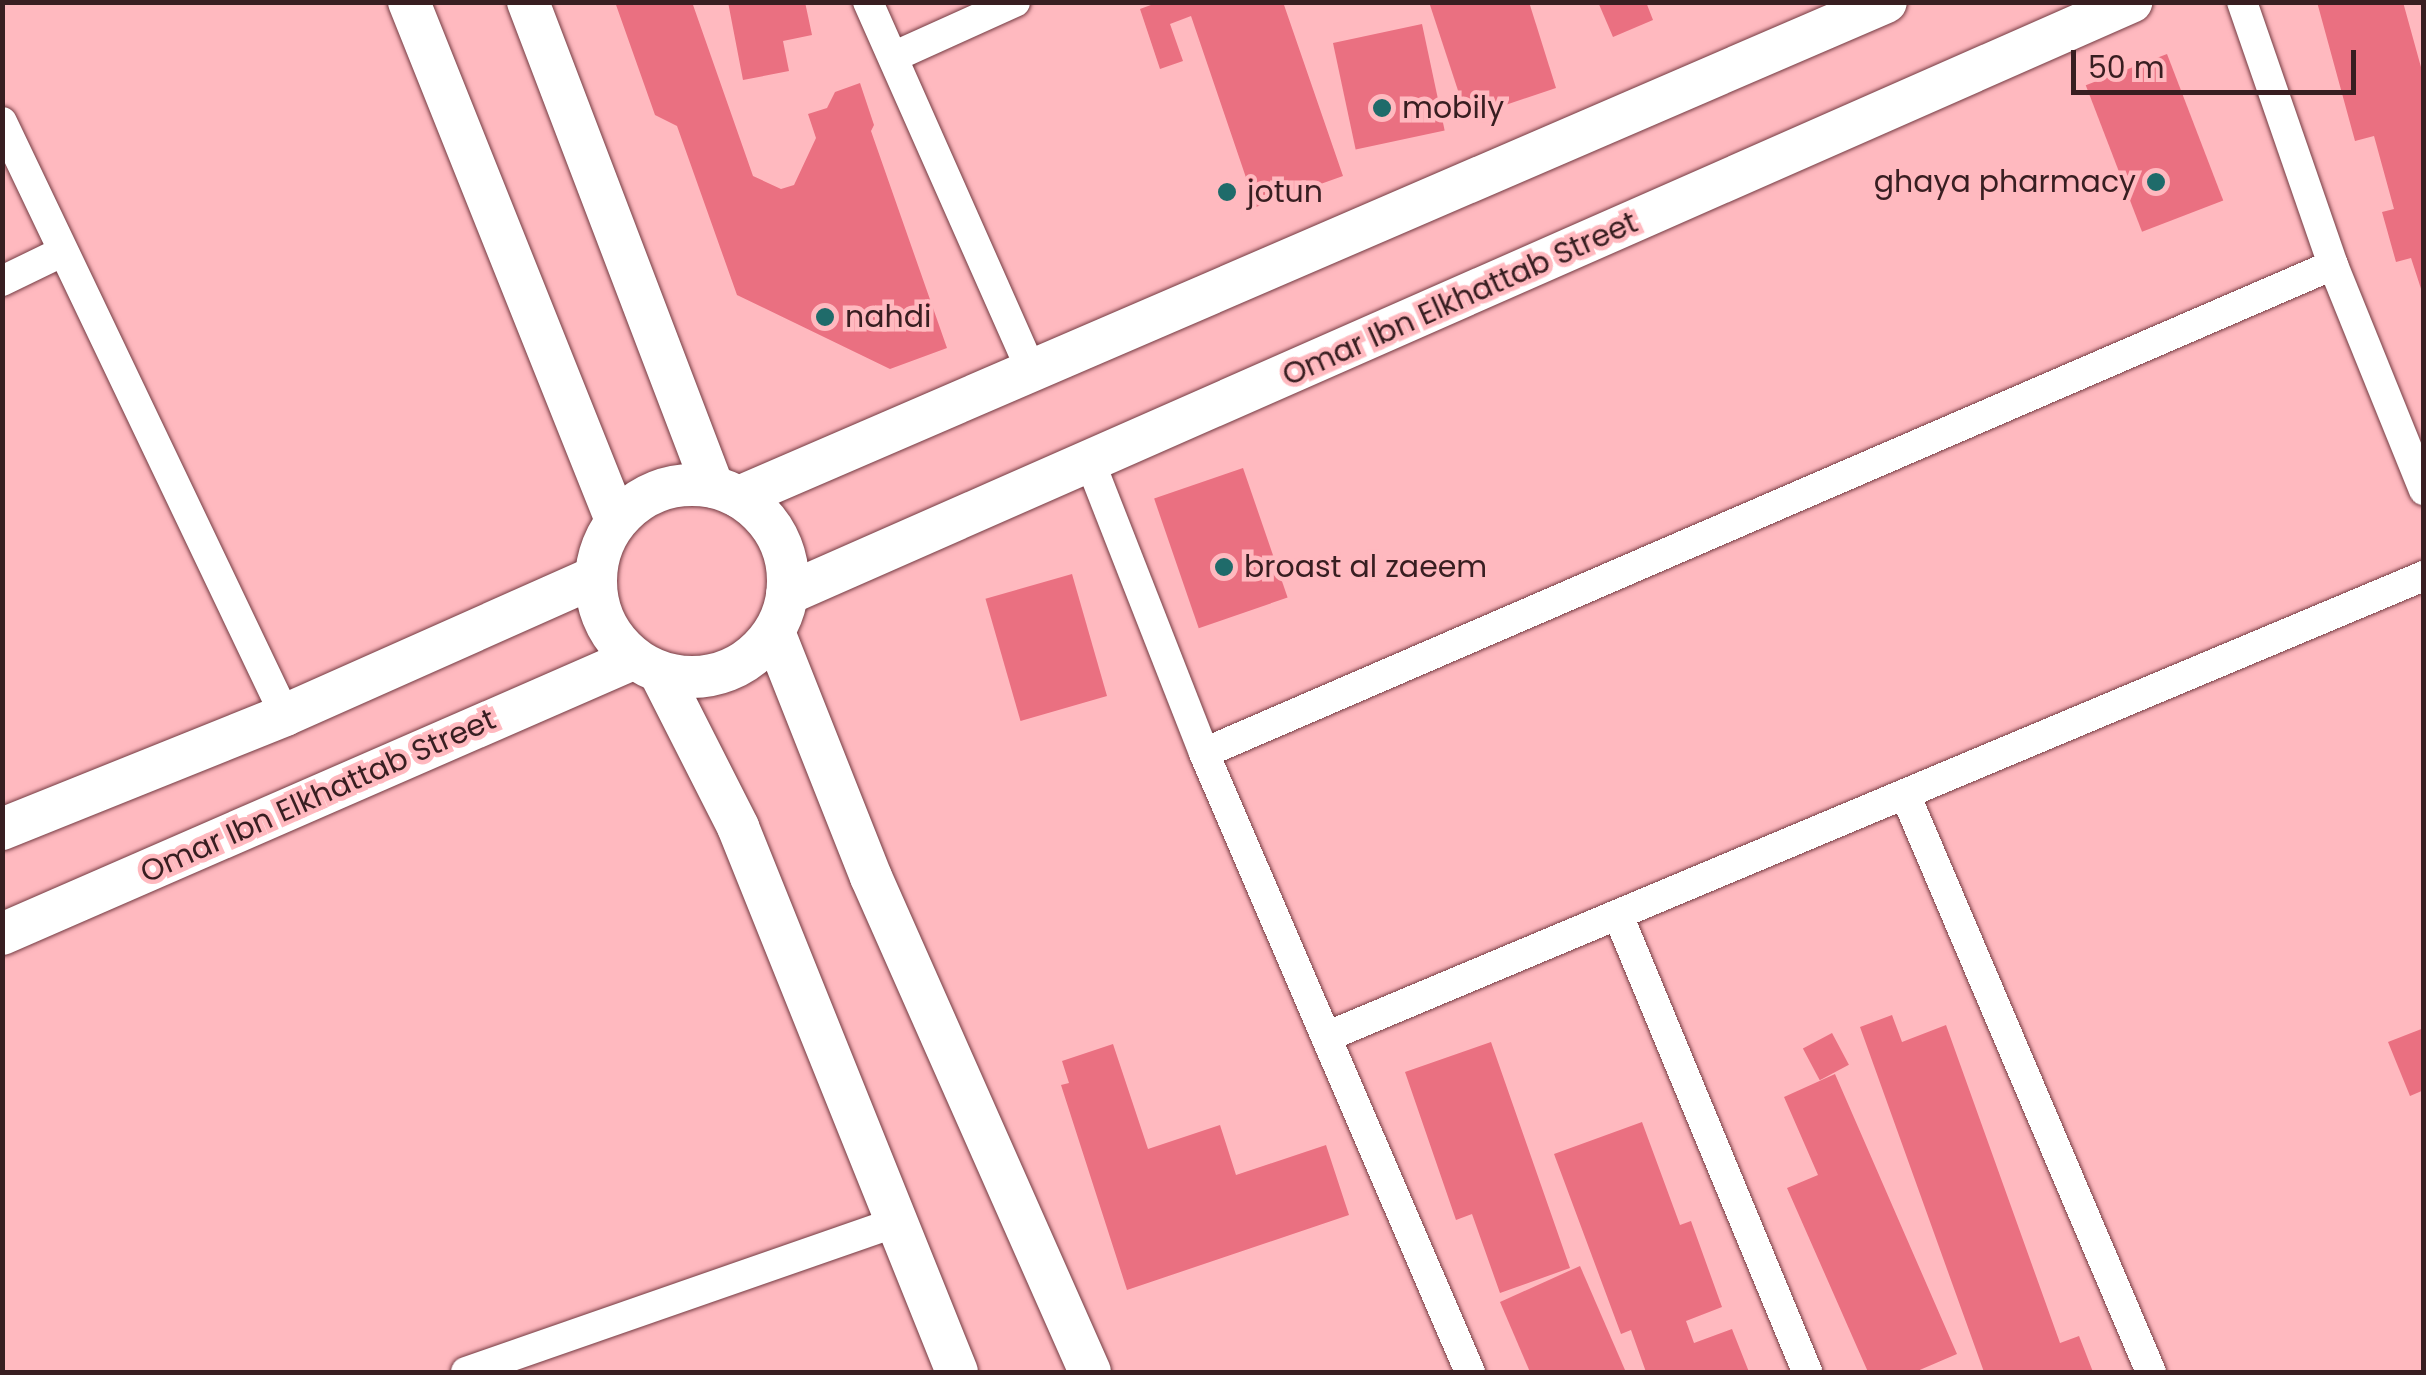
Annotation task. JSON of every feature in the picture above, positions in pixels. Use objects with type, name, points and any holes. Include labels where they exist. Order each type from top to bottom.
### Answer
[{"type":"street","points":[[408,2],[616,520]]},
{"type":"street","points":[[528,2],[726,492]]},
{"type":"street","points":[[868,2],[1033,374]]},
{"type":"street","points":[[892,57],[1015,2]]},
{"type":"street","name":"Omar Ibn Elkhattab Street","points":[[780,613],[1090,462],[2132,2]]},
{"type":"street","points":[[2242,2],[2333,265],[2424,490]]},
{"type":"street","points":[[726,492],[1033,374],[1862,7]]},
{"type":"street","points":[[2,122],[286,715]]},
{"type":"street","points":[[2,281],[62,252]]},
{"type":"street","points":[[1204,753],[2333,265]]},
{"type":"street","points":[[1090,462],[1204,753],[1470,1372]]},
{"type":"street","points":[[646,666],[691,678],[723,673],[752,657],[780,613],[788,569],[778,537],[759,510],[701,484],[668,487],[639,499],[616,520],[601,546],[595,577],[599,608],[612,636],[646,666],[738,826],[957,1372]]},
{"type":"street","points":[[1326,1037],[2424,576]]},
{"type":"street","points":[[2,829],[286,715],[595,577]]},
{"type":"street","points":[[780,613],[871,877],[1090,1372]]},
{"type":"street","name":"Omar Ibn Elkhattab Street","points":[[2,934],[646,666]]},
{"type":"street","points":[[1905,794],[2151,1372]]},
{"type":"street","points":[[1618,915],[1807,1372]]},
{"type":"street","points":[[466,1372],[896,1222]]},
{"type":"building","points":[[615,2],[692,2],[753,176],[781,189],[794,185],[816,138],[808,114],[827,108],[835,92],[860,83],[874,125],[871,131],[947,348],[890,369],[737,295],[677,126],[655,115]]},
{"type":"building","points":[[728,2],[805,2],[812,35],[783,41],[789,71],[743,80]]},
{"type":"building","points":[[1159,2],[1283,2],[1343,176],[1256,207],[1191,16],[1170,24],[1183,61],[1160,69],[1140,9]]},
{"type":"building","points":[[1429,2],[1529,2],[1556,88],[1467,118]]},
{"type":"building","points":[[1598,2],[1646,2],[1653,20],[1613,37]]},
{"type":"building","points":[[2317,2],[2403,2],[2424,78],[2424,298],[2411,258],[2396,262],[2382,212],[2394,209],[2374,136],[2355,141]]},
{"type":"building","points":[[1422,24],[1445,131],[1356,150],[1333,43]]},
{"type":"building","points":[[2167,54],[2223,201],[2142,232],[2086,85]]},
{"type":"building","points":[[1243,468],[1288,598],[1199,628],[1154,499]]},
{"type":"building","points":[[1072,574],[1107,696],[1020,721],[985,599]]},
{"type":"building","points":[[1892,1015],[1902,1042],[1946,1025],[2060,1343],[2079,1336],[2093,1372],[1984,1372],[1860,1027]]},
{"type":"building","points":[[2424,1028],[2424,1090],[2410,1096],[2388,1042]]},
{"type":"building","points":[[1832,1033],[1849,1065],[1820,1080],[1803,1048]]},
{"type":"building","points":[[1491,1042],[1570,1268],[1500,1293],[1472,1214],[1456,1220],[1405,1072]]},
{"type":"building","points":[[1113,1044],[1148,1149],[1220,1125],[1236,1175],[1326,1145],[1349,1215],[1127,1290],[1061,1085],[1069,1083],[1062,1061]]},
{"type":"building","points":[[1835,1074],[1957,1354],[1915,1372],[1868,1372],[1787,1188],[1818,1175],[1784,1097]]},
{"type":"building","points":[[1642,1122],[1680,1225],[1691,1221],[1722,1307],[1686,1321],[1694,1343],[1732,1329],[1749,1372],[1646,1372],[1631,1330],[1621,1334],[1554,1154]]},
{"type":"building","points":[[1580,1266],[1625,1370],[1530,1372],[1500,1302]]},
{"type":"place","name":"mobily","points":[[1382,108]]},
{"type":"place","name":"ghaya pharmacy","points":[[2156,182]]},
{"type":"place","name":"jotun","points":[[1227,192]]},
{"type":"place","name":"nahdi","points":[[825,317]]},
{"type":"place","name":"broast al zaeem","points":[[1224,567]]}]
